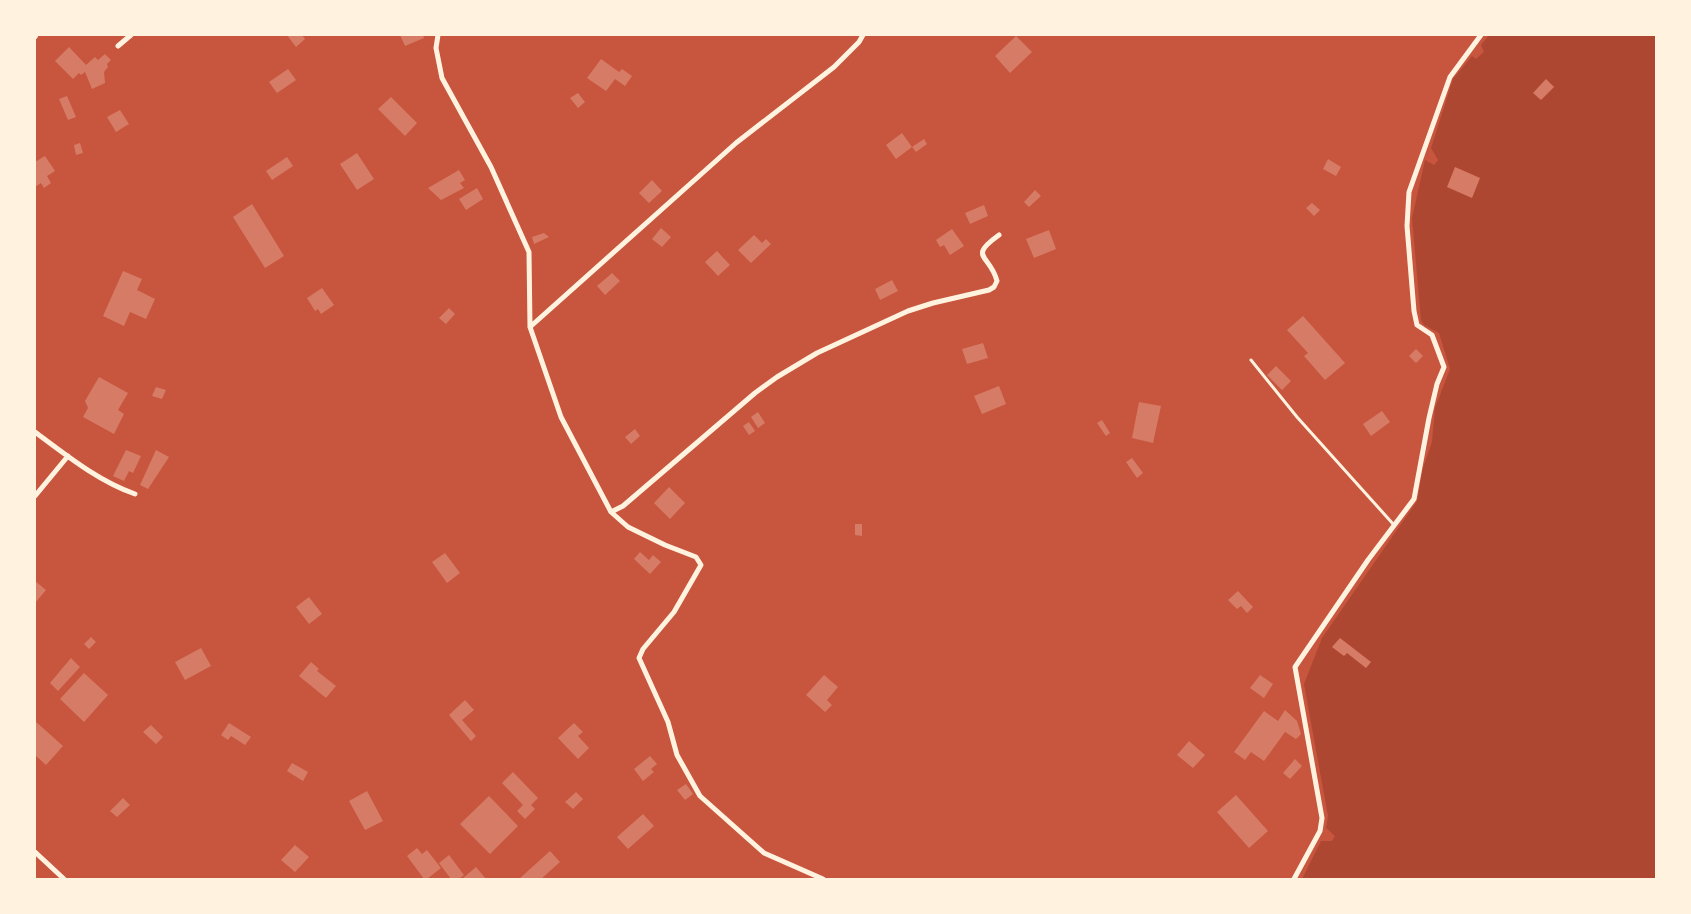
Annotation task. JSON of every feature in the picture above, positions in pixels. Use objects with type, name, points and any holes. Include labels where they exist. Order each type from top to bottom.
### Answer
[{"type":"street","points":[[118,46],[131,35]]},
{"type":"street","points":[[438,35],[436,48],[442,78],[490,167],[530,252],[530,327],[561,417],[611,512],[628,527],[665,545],[696,557],[701,565],[674,612],[643,649],[640,658],[668,722],[677,755],[700,796],[764,854],[823,879]]},
{"type":"street","points":[[530,327],[736,143],[834,67],[858,42],[862,35]]},
{"type":"street","points":[[1294,879],[1320,832],[1322,818],[1295,667],[1368,560],[1414,498],[1429,418],[1444,367],[1432,336],[1417,325],[1414,311],[1407,226],[1409,192],[1450,77],[1480,35]]},
{"type":"street","points":[[611,512],[623,506],[755,393],[777,377],[817,353],[908,311],[989,290],[994,287],[997,281],[995,274],[982,251],[984,245],[999,235]]},
{"type":"street","points":[[35,432],[118,488],[135,494]]},
{"type":"street","points":[[35,496],[68,456]]},
{"type":"street","points":[[35,852],[64,879]]},
{"type":"lane","points":[[1251,360],[1297,417],[1394,526]]},
{"type":"shaded area","points":[[1489,35],[1656,35],[1656,879],[1302,879],[1321,841],[1332,841],[1335,836],[1326,828],[1328,816],[1304,684],[1322,638],[1417,501],[1423,468],[1432,442],[1435,408],[1450,369],[1439,333],[1424,325],[1421,320],[1412,218],[1425,160],[1434,165],[1438,160],[1431,148],[1453,79],[1472,56],[1476,59],[1484,52],[1481,45]]},
{"type":"building","points":[[287,35],[302,35],[305,39],[296,47]]},
{"type":"building","points":[[400,35],[423,35],[424,38],[405,46]]},
{"type":"building","points":[[1016,36],[1032,52],[1010,73],[995,56]]},
{"type":"building","points":[[69,47],[86,65],[95,57],[98,60],[105,54],[111,60],[104,72],[105,83],[92,89],[85,72],[81,75],[79,73],[73,79],[55,61]]},
{"type":"building","points":[[601,59],[619,72],[622,69],[632,76],[625,86],[615,79],[606,91],[587,78]]},
{"type":"building","points":[[288,69],[296,80],[277,93],[269,82]]},
{"type":"building","points":[[1546,79],[1554,87],[1541,100],[1533,93]]},
{"type":"building","points":[[578,93],[585,102],[578,108],[570,98]]},
{"type":"building","points":[[67,96],[76,117],[68,120],[59,99]]},
{"type":"building","points":[[391,97],[417,123],[405,136],[378,109]]},
{"type":"building","points":[[120,110],[129,124],[116,132],[107,117]]},
{"type":"building","points":[[902,133],[912,147],[896,159],[886,145]]},
{"type":"building","points":[[924,139],[927,144],[916,152],[912,147]]},
{"type":"building","points":[[80,143],[83,153],[76,155],[74,145]]},
{"type":"building","points":[[357,153],[374,179],[357,190],[340,164]]},
{"type":"building","points":[[45,156],[55,171],[47,176],[51,183],[44,188],[41,183],[35,187],[35,162]]},
{"type":"building","points":[[287,157],[293,166],[272,180],[266,171]]},
{"type":"building","points":[[1328,159],[1341,167],[1336,176],[1323,169]]},
{"type":"building","points":[[1455,167],[1480,178],[1472,198],[1447,187]]},
{"type":"building","points":[[459,170],[465,180],[460,183],[464,188],[441,200],[428,188]]},
{"type":"building","points":[[652,180],[662,191],[649,203],[639,193]]},
{"type":"building","points":[[477,188],[483,199],[466,210],[459,199]]},
{"type":"building","points":[[1035,190],[1041,196],[1029,207],[1024,202]]},
{"type":"building","points":[[1312,203],[1320,210],[1314,216],[1306,208]]},
{"type":"building","points":[[252,204],[284,256],[265,268],[233,217]]},
{"type":"building","points":[[984,205],[988,216],[970,224],[965,213]]},
{"type":"building","points":[[661,228],[671,237],[662,247],[652,239]]},
{"type":"building","points":[[952,229],[964,246],[950,255],[944,245],[940,247],[936,240]]},
{"type":"building","points":[[1049,230],[1056,249],[1034,258],[1026,239]]},
{"type":"building","points":[[544,233],[549,237],[534,244],[532,237]]},
{"type":"building","points":[[754,235],[762,243],[766,239],[771,244],[751,263],[738,250]]},
{"type":"building","points":[[717,251],[730,265],[718,276],[705,262]]},
{"type":"building","points":[[123,271],[142,279],[137,290],[155,299],[146,319],[130,312],[124,326],[103,316]]},
{"type":"building","points":[[612,273],[620,281],[605,295],[597,286]]},
{"type":"building","points":[[892,280],[898,291],[880,300],[875,289]]},
{"type":"building","points":[[322,288],[334,305],[321,314],[318,309],[315,311],[307,298]]},
{"type":"building","points":[[449,308],[455,314],[446,324],[439,318]]},
{"type":"building","points":[[1303,316],[1345,363],[1325,380],[1304,356],[1308,353],[1287,330]]},
{"type":"building","points":[[983,343],[988,358],[967,364],[962,349]]},
{"type":"building","points":[[1416,349],[1423,356],[1416,363],[1409,356]]},
{"type":"building","points":[[1276,366],[1291,381],[1282,390],[1267,375]]},
{"type":"building","points":[[99,377],[128,393],[118,410],[124,414],[114,434],[83,417],[88,408],[85,401]]},
{"type":"building","points":[[999,386],[1006,404],[982,414],[974,396]]},
{"type":"building","points":[[156,387],[166,390],[162,399],[152,396]]},
{"type":"building","points":[[1139,402],[1161,406],[1153,443],[1132,438]]},
{"type":"building","points":[[1382,411],[1390,422],[1371,436],[1363,424]]},
{"type":"building","points":[[758,412],[765,423],[758,428],[751,417]]},
{"type":"building","points":[[1102,420],[1110,433],[1106,436],[1097,423]]},
{"type":"building","points":[[749,422],[755,431],[749,435],[743,426]]},
{"type":"building","points":[[635,429],[640,436],[631,444],[625,437]]},
{"type":"building","points":[[126,450],[141,456],[133,473],[129,471],[124,481],[113,476]]},
{"type":"building","points":[[156,450],[169,457],[148,489],[140,485]]},
{"type":"building","points":[[1132,458],[1143,473],[1137,478],[1126,462]]},
{"type":"building","points":[[669,487],[685,503],[670,519],[654,503]]},
{"type":"building","points":[[855,524],[862,524],[862,536],[855,535]]},
{"type":"building","points":[[640,552],[649,560],[653,555],[661,562],[650,574],[634,559]]},
{"type":"building","points":[[445,553],[460,573],[447,583],[432,562]]},
{"type":"building","points":[[35,581],[46,590],[35,603]]},
{"type":"building","points":[[1238,591],[1253,607],[1247,613],[1241,606],[1237,609],[1228,600]]},
{"type":"building","points":[[309,597],[322,614],[309,624],[296,607]]},
{"type":"building","points":[[91,637],[96,642],[89,649],[84,644]]},
{"type":"building","points":[[1340,638],[1371,662],[1366,668],[1347,653],[1344,656],[1332,647]]},
{"type":"building","points":[[201,648],[211,666],[185,680],[175,662]]},
{"type":"building","points":[[71,658],[80,667],[58,691],[50,683]]},
{"type":"building","points":[[311,662],[319,669],[317,671],[336,686],[326,698],[299,676]]},
{"type":"building","points":[[84,673],[108,695],[84,722],[60,699]]},
{"type":"building","points":[[824,675],[838,687],[827,700],[832,705],[825,712],[806,695]]},
{"type":"building","points":[[1260,675],[1273,684],[1264,698],[1250,688]]},
{"type":"building","points":[[465,700],[474,710],[462,720],[476,736],[471,741],[449,715]]},
{"type":"building","points":[[1285,710],[1297,721],[1301,734],[1296,739],[1285,732],[1264,761],[1251,752],[1245,760],[1234,752],[1264,711],[1278,721]]},
{"type":"building","points":[[35,721],[63,746],[46,765],[35,755]]},
{"type":"building","points":[[229,723],[251,737],[245,745],[231,736],[228,740],[221,735]]},
{"type":"building","points":[[574,723],[583,732],[578,736],[589,748],[578,759],[558,738]]},
{"type":"building","points":[[151,725],[163,737],[156,744],[143,732]]},
{"type":"building","points":[[1189,741],[1205,755],[1193,768],[1177,755]]},
{"type":"building","points":[[650,756],[657,764],[651,769],[654,772],[643,781],[634,769]]},
{"type":"building","points":[[1295,759],[1302,766],[1290,779],[1283,773]]},
{"type":"building","points":[[292,763],[308,772],[303,781],[287,771]]},
{"type":"building","points":[[513,772],[538,798],[531,805],[535,809],[525,819],[517,811],[523,805],[502,783]]},
{"type":"building","points":[[686,784],[693,794],[685,800],[677,790]]},
{"type":"building","points":[[367,791],[383,821],[365,830],[349,801]]},
{"type":"building","points":[[576,792],[583,799],[573,809],[565,802]]},
{"type":"building","points":[[1236,795],[1268,831],[1249,848],[1217,812]]},
{"type":"building","points":[[489,796],[518,826],[490,854],[460,824]]},
{"type":"building","points":[[123,798],[130,805],[117,817],[110,811]]},
{"type":"building","points":[[643,814],[654,826],[628,849],[617,837]]},
{"type":"building","points":[[295,845],[309,857],[295,872],[281,860]]},
{"type":"building","points":[[417,848],[422,854],[427,850],[441,868],[427,879],[424,879],[407,856]]},
{"type":"building","points":[[550,851],[560,862],[541,879],[519,879]]},
{"type":"building","points":[[449,855],[464,875],[459,879],[451,879],[439,863]]},
{"type":"building","points":[[476,867],[486,879],[462,879]]}]
